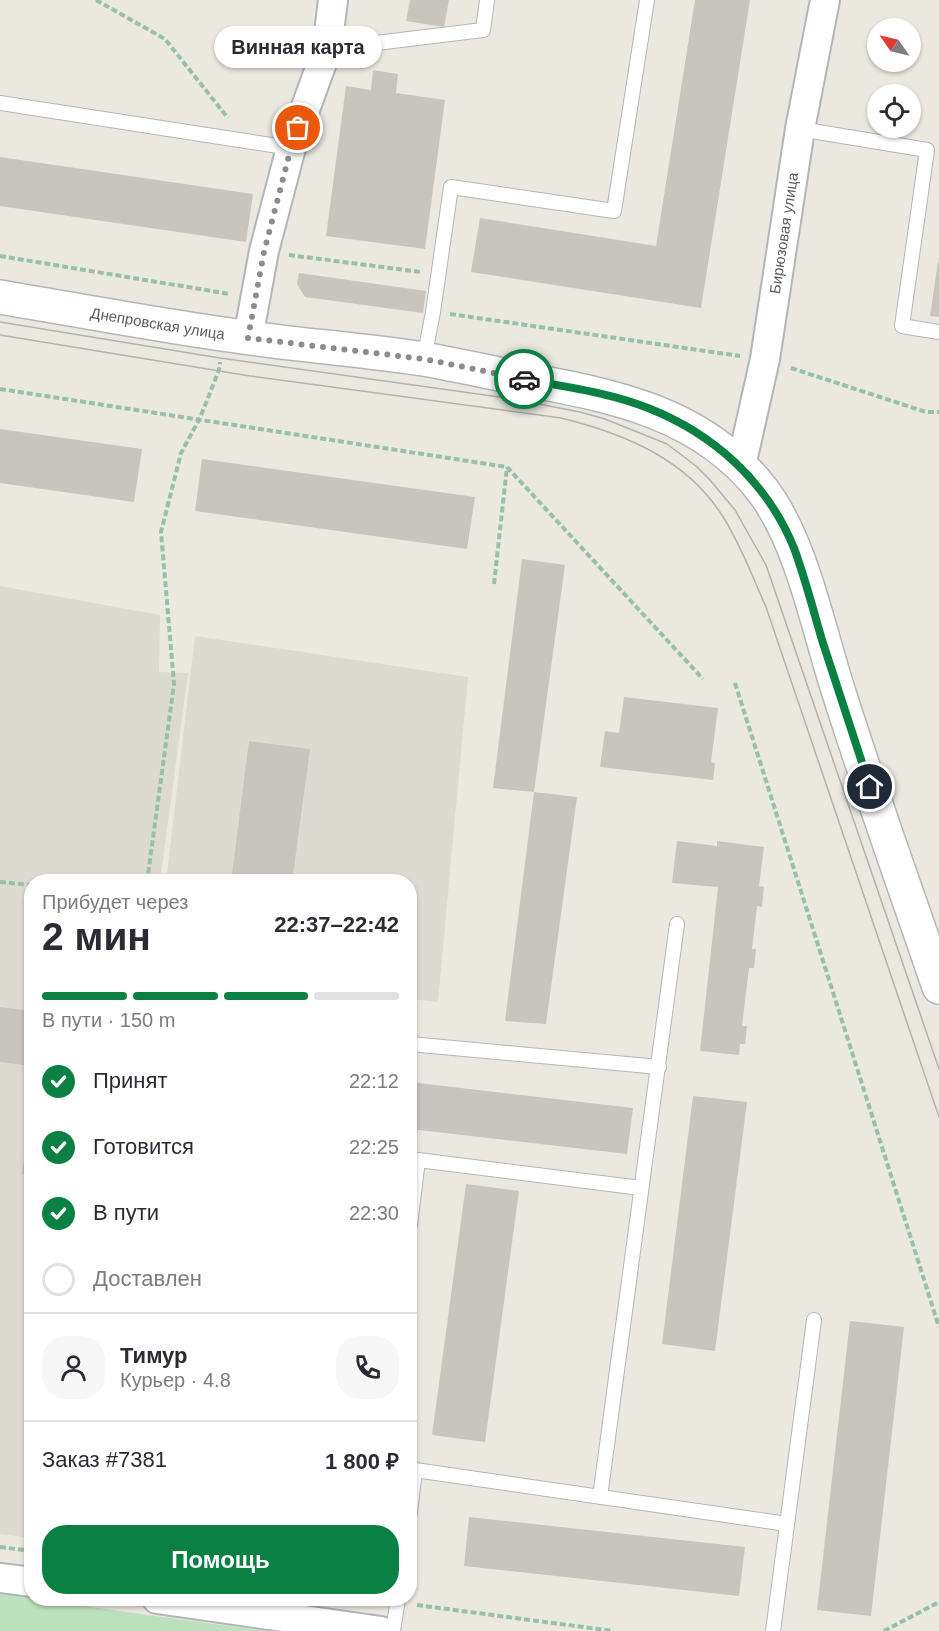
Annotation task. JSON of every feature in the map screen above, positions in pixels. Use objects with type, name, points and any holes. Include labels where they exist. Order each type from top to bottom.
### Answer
[{"type":"street","points":[[239,336],[255,298],[264,252],[291,148],[327,49],[333,0]]},
{"type":"street","name":"Бирюзовая улица","points":[[741,466],[765,359],[800,129],[825,0]]},
{"type":"street","name":"Днепровская улица","points":[[0,297],[239,336],[424,359],[594,392],[647,408],[696,432],[718,446],[741,466],[763,491],[794,549],[840,698],[939,987]]},
{"type":"street","points":[[0,1578],[24,1581]]},
{"type":"street","points":[[206,1606],[381,1631]]},
{"type":"lane","points":[[327,49],[483,30],[487,0]]},
{"type":"lane","points":[[424,359],[451,187],[614,211],[647,0]]},
{"type":"lane","points":[[0,103],[291,148]]},
{"type":"lane","points":[[800,129],[933,152],[902,326],[939,332]]},
{"type":"lane","points":[[600,1497],[677,924]]},
{"type":"lane","points":[[417,1045],[659,1067]]},
{"type":"lane","points":[[417,1159],[641,1188]]},
{"type":"lane","points":[[773,1631],[814,1320]]},
{"type":"lane","points":[[417,1469],[787,1524]]},
{"type":"lane","points":[[393,1631],[396,1606]]},
{"type":"path","points":[[96,0],[165,39],[228,119],[238,124]]},
{"type":"path","points":[[264,252],[438,275]]},
{"type":"path","points":[[0,256],[255,298]]},
{"type":"path","points":[[433,312],[765,359],[926,412],[939,412]]},
{"type":"path","points":[[148,874],[174,684],[161,532],[181,453],[200,418],[219,370],[220,358],[239,336]]},
{"type":"path","points":[[0,389],[507,467],[703,680]]},
{"type":"path","points":[[494,584],[507,467]]},
{"type":"path","points":[[735,683],[939,1327]]},
{"type":"path","points":[[0,882],[24,884]]},
{"type":"path","points":[[0,1546],[24,1550]]},
{"type":"path","points":[[884,1631],[939,1602]]},
{"type":"path","points":[[417,1603],[612,1631]]},
{"type":"shaded area","points":[[0,586],[160,615],[159,672],[188,673],[161,874],[24,874],[24,1537],[0,1534]]},
{"type":"shaded area","points":[[195,636],[468,677],[438,1002],[417,1000],[417,874],[167,874]]},
{"type":"green space","points":[[0,1593],[24,1596],[24,1606],[83,1606],[266,1631],[0,1631]]},
{"type":"building","points":[[410,0],[449,0],[444,27],[406,21]]},
{"type":"building","points":[[695,0],[750,0],[701,308],[471,272],[480,218],[656,246]]},
{"type":"building","points":[[373,70],[398,74],[396,93],[445,100],[425,249],[326,236],[346,86],[371,90]]},
{"type":"building","points":[[0,157],[253,194],[246,242],[0,206]]},
{"type":"building","points":[[939,262],[939,317],[930,316]]},
{"type":"building","points":[[299,273],[426,291],[423,313],[305,297],[297,284]]},
{"type":"building","points":[[0,429],[142,449],[134,502],[0,483]]},
{"type":"building","points":[[202,459],[475,497],[467,549],[195,511]]},
{"type":"building","points":[[522,559],[565,565],[534,792],[493,788]]},
{"type":"building","points":[[624,697],[718,708],[711,762],[715,763],[713,780],[600,767],[605,731],[619,733]]},
{"type":"building","points":[[249,741],[310,749],[293,874],[232,874]]},
{"type":"building","points":[[534,792],[577,797],[546,1024],[505,1021]]},
{"type":"building","points":[[677,841],[717,846],[717,841],[764,847],[759,886],[764,887],[762,907],[757,906],[752,949],[756,949],[754,968],[749,968],[742,1026],[747,1026],[745,1044],[740,1044],[739,1055],[700,1051],[718,887],[672,883]]},
{"type":"building","points":[[0,1007],[24,1010],[24,1065],[0,1062]]},
{"type":"building","points":[[417,1083],[633,1108],[627,1154],[417,1130]]},
{"type":"building","points":[[693,1096],[747,1102],[715,1351],[662,1344]]},
{"type":"building","points":[[466,1184],[519,1191],[485,1442],[432,1435]]},
{"type":"building","points":[[850,1321],[904,1327],[871,1616],[817,1610]]},
{"type":"building","points":[[469,1517],[745,1547],[739,1596],[464,1566]]},
{"type":"tram line","points":[[0,322],[220,358],[513,399],[580,412],[605,419],[667,444],[696,466],[735,510],[766,565],[939,1069]]},
{"type":"tram line","points":[[0,335],[250,376],[561,418],[632,441],[654,452],[693,481],[725,520],[766,607],[939,1117]]},
{"type":"way so far","points":[[298,128],[264,252],[248,338],[424,359],[524,379]]},
{"type":"place","name":"Винная карта","points":[[298,128]]},
{"type":"route","points":[[524,379],[594,392],[672,418],[718,446],[741,466],[763,491],[779,516],[794,549],[870,787]]}]
